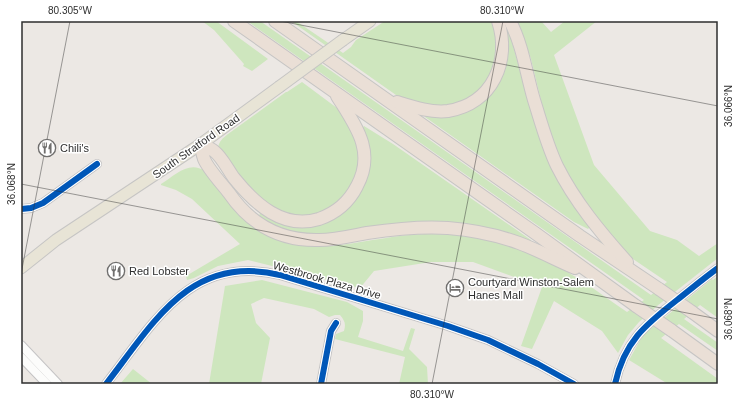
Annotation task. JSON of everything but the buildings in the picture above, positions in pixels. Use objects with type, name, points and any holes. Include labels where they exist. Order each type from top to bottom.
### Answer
[{"type":"highway","points":[[234,21],[529,228],[718,364]]},
{"type":"highway","points":[[275,21],[580,236],[718,331]]},
{"type":"highway","points":[[383,97],[410,106],[432,111],[448,111],[464,106],[478,98],[491,84],[501,64],[503,46],[498,21]]},
{"type":"highway","points":[[510,21],[521,47],[545,135],[558,168],[583,210],[603,235],[640,276]]},
{"type":"highway","points":[[201,144],[215,152],[247,194],[265,210],[278,216],[295,220],[306,221],[322,218],[341,207],[352,195],[361,178],[364,160],[363,146],[359,132],[335,92]]},
{"type":"highway","points":[[201,144],[204,159],[242,210],[271,231],[283,236],[299,239],[320,240],[418,227],[462,230],[487,234],[519,243],[594,276]]},
{"type":"main road","name":"South Stratford Road","points":[[21,268],[56,240],[201,144],[370,21]]},
{"type":"street","points":[[21,209],[31,208],[43,203],[98,164]]},
{"type":"street","points":[[615,384],[623,357],[639,332],[650,321],[718,268]]},
{"type":"street","name":"Westbrook Plaza Drive","points":[[106,384],[162,311],[179,296],[196,285],[217,276],[229,273],[252,271],[280,275],[488,340],[520,355],[574,384]]},
{"type":"street","points":[[321,384],[331,331],[336,323]]},
{"type":"street","points":[[21,345],[58,384]]},
{"type":"street","points":[[21,358],[47,384]]},
{"type":"green space","points":[[202,21],[216,21],[268,59],[252,71],[243,66],[244,64],[214,30]]},
{"type":"green space","points":[[247,21],[260,21],[651,295],[667,282],[633,259],[599,226],[559,160],[545,117],[531,59],[518,21],[541,21],[551,32],[565,21],[597,21],[554,55],[594,165],[650,231],[677,240],[699,256],[718,243],[718,258],[639,322],[628,335],[618,353],[602,331],[554,301],[532,349],[521,346],[542,287],[473,262],[431,262],[374,271],[360,288],[248,260],[218,266],[187,280],[186,276],[240,244],[192,199],[176,190],[161,185],[182,170],[193,167],[205,171],[247,222],[340,242],[341,245],[425,234],[453,235],[481,239],[521,250],[559,267],[627,312],[644,300]]},
{"type":"green space","points":[[291,21],[296,21],[343,53],[351,47],[356,40],[385,21],[494,21],[500,43],[489,81],[471,99],[439,108],[412,103],[396,95]]},
{"type":"green space","points":[[508,28],[530,106],[590,227],[588,229],[574,222],[425,117],[427,114],[489,93],[505,31],[507,31]]},
{"type":"green space","points":[[302,82],[337,108],[347,118],[359,142],[360,169],[344,200],[317,216],[291,217],[258,200],[218,148],[220,142],[228,134]]},
{"type":"green space","points":[[364,126],[393,144],[531,240],[529,244],[503,234],[351,232],[310,236],[281,231],[259,217],[260,212],[266,216],[302,226],[361,187],[362,129]]},
{"type":"green space","points":[[718,276],[718,318],[700,305],[684,319],[718,343],[718,351],[679,324],[661,338],[718,379],[718,384],[668,384],[629,360],[642,337],[648,331],[712,279],[713,280]]},
{"type":"green space","points":[[262,280],[347,302],[363,311],[363,321],[358,337],[403,351],[411,328],[415,329],[409,349],[427,367],[428,384],[399,384],[405,357],[335,339],[336,334],[344,331],[345,329],[345,323],[340,315],[329,317],[314,309],[264,298],[251,304],[256,323],[270,338],[261,384],[209,384],[225,286]]},
{"type":"green space","points":[[133,369],[152,384],[120,384]]},
{"type":"cycle path","points":[[21,209],[31,208],[43,203],[97,164]]},
{"type":"cycle path","points":[[615,384],[624,357],[637,336],[655,318],[718,268]]},
{"type":"cycle path","points":[[106,384],[158,317],[177,299],[198,284],[221,274],[249,271],[280,275],[448,326],[488,340],[538,364],[574,384]]},
{"type":"cycle path","points":[[321,384],[331,331],[336,323]]},
{"type":"place","name":"Chili's","points":[[47,148]]},
{"type":"place","name":"Red Lobster","points":[[116,271]]},
{"type":"place","name":"Courtyard Winston-Salem Hanes Mall","points":[[455,288]]}]
